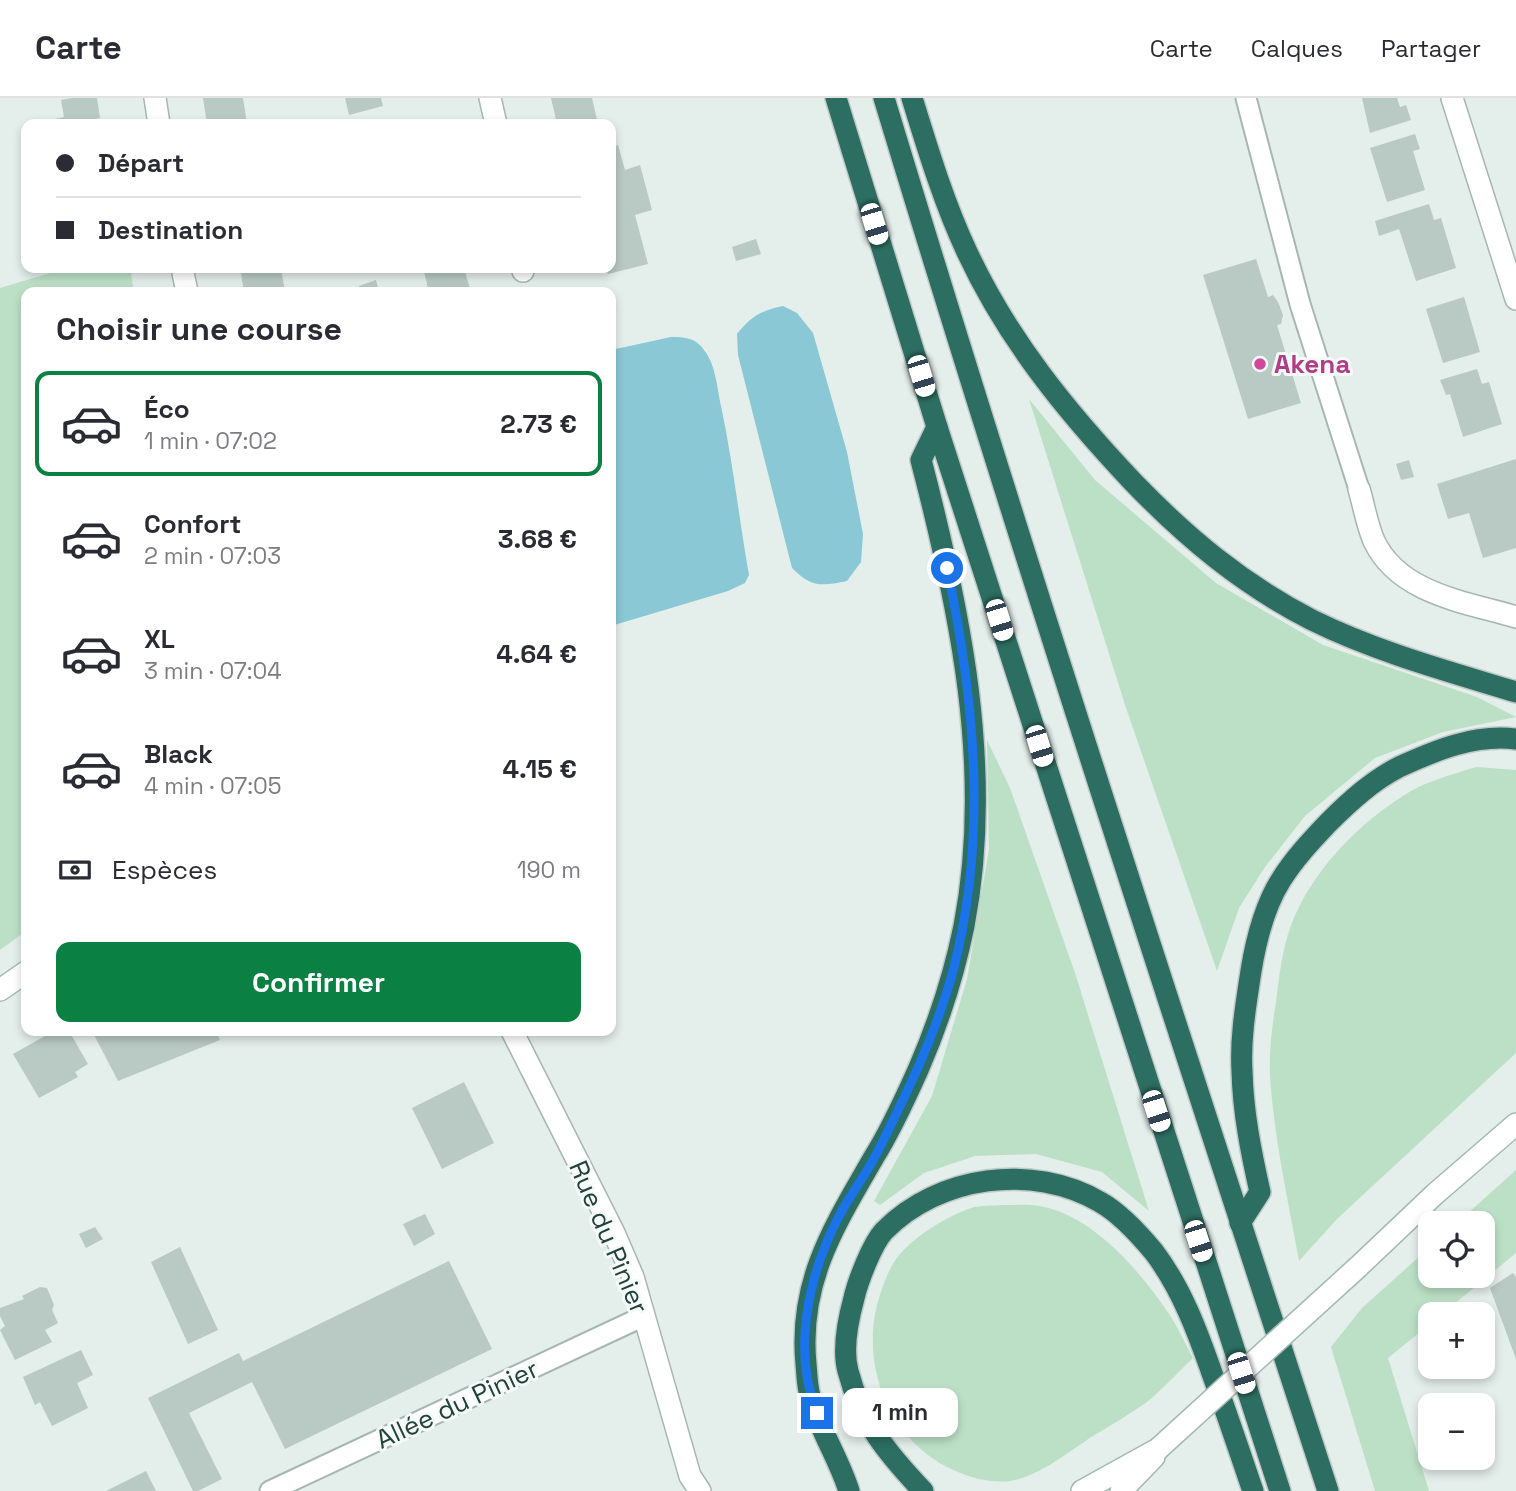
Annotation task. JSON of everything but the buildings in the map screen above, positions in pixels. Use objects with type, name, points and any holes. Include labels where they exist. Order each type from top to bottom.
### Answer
[{"type":"highway","points":[[836,98],[937,426],[1280,1491]]},
{"type":"highway","points":[[884,98],[955,330],[1328,1491]]},
{"type":"highway","points":[[912,98],[932,162],[966,251],[1003,321],[1054,394],[1096,444],[1163,515],[1228,569],[1311,619],[1373,648],[1516,692]]},
{"type":"highway","points":[[849,1491],[809,1395],[804,1346],[810,1297],[817,1264],[838,1217],[876,1154],[918,1070],[953,972],[970,886],[975,778],[970,703],[962,638],[943,544],[921,460],[937,426]]},
{"type":"highway","points":[[1240,1223],[1260,1192],[1244,1107],[1241,1069],[1244,1015],[1256,944],[1266,911],[1279,882],[1306,845],[1345,806],[1381,776],[1433,751],[1477,739],[1516,739]]},
{"type":"highway","points":[[923,1491],[889,1456],[868,1425],[847,1370],[850,1313],[859,1279],[883,1233],[908,1212],[944,1192],[984,1180],[1020,1179],[1062,1186],[1101,1202],[1130,1226],[1154,1253],[1177,1289],[1195,1326],[1253,1491]]},
{"type":"street","points":[[155,98],[158,119]]},
{"type":"street","points":[[489,98],[495,119]]},
{"type":"street","points":[[1452,98],[1516,299]]},
{"type":"street","points":[[1359,489],[1375,542],[1393,568],[1416,586],[1516,617]]},
{"type":"street","points":[[0,990],[21,975]]},
{"type":"street","name":"Rue du Pinier","points":[[515,1036],[614,1233],[633,1277],[690,1476],[699,1491]]},
{"type":"street","points":[[1121,1491],[1158,1449],[1435,1194],[1516,1124]]},
{"type":"street","points":[[1082,1491],[1158,1449]]},
{"type":"lane","points":[[1246,98],[1300,304],[1359,489]]},
{"type":"lane","name":"Allée du Pinier","points":[[270,1491],[645,1317]]},
{"type":"green space","points":[[50,273],[131,273],[133,287],[21,287],[21,935],[0,950],[0,288]]},
{"type":"green space","points":[[1029,399],[1095,480],[1216,583],[1323,645],[1477,697],[1516,717],[1443,732],[1375,758],[1305,816],[1265,867],[1239,908],[1217,971],[1126,708]]},
{"type":"green space","points":[[987,740],[1010,788],[1076,976],[1149,1211],[1102,1172],[1036,1154],[975,1156],[924,1173],[880,1205],[874,1201],[932,1096],[967,979],[989,849]]},
{"type":"green space","points":[[1476,767],[1516,770],[1516,1053],[1337,1219],[1299,1261],[1278,1146],[1270,1076],[1273,1020],[1281,965],[1290,928],[1310,887],[1324,868],[1373,817],[1419,787]]},
{"type":"green space","points":[[1516,1170],[1516,1253],[1495,1270],[1495,1211],[1470,1211]]},
{"type":"green space","points":[[1035,1205],[1059,1211],[1096,1232],[1128,1262],[1156,1295],[1193,1358],[1147,1402],[1053,1463],[1010,1481],[977,1478],[958,1472],[933,1459],[912,1441],[895,1419],[883,1395],[875,1368],[873,1341],[875,1313],[883,1286],[900,1254],[924,1233],[952,1216],[975,1207]]},
{"type":"green space","points":[[1418,1258],[1418,1288],[1474,1288],[1457,1302],[1418,1302],[1418,1334],[1388,1358],[1418,1455],[1418,1470],[1423,1470],[1429,1491],[1375,1491],[1331,1347],[1362,1308]]},
{"type":"water","points":[[783,306],[797,313],[813,333],[847,452],[863,534],[861,562],[847,581],[817,584],[805,579],[792,568],[738,355],[737,334],[742,328],[757,315]]},
{"type":"water","points":[[671,337],[685,338],[701,346],[708,356],[714,370],[729,448],[749,575],[745,583],[728,591],[616,625],[616,349]]},
{"type":"place","name":"Akena","points":[[1260,364]]},
{"type":"route","points":[[817,1413],[809,1395],[804,1346],[817,1264],[838,1217],[876,1154],[918,1070],[953,972],[964,926],[974,838],[975,778],[962,638],[947,568]]}]
